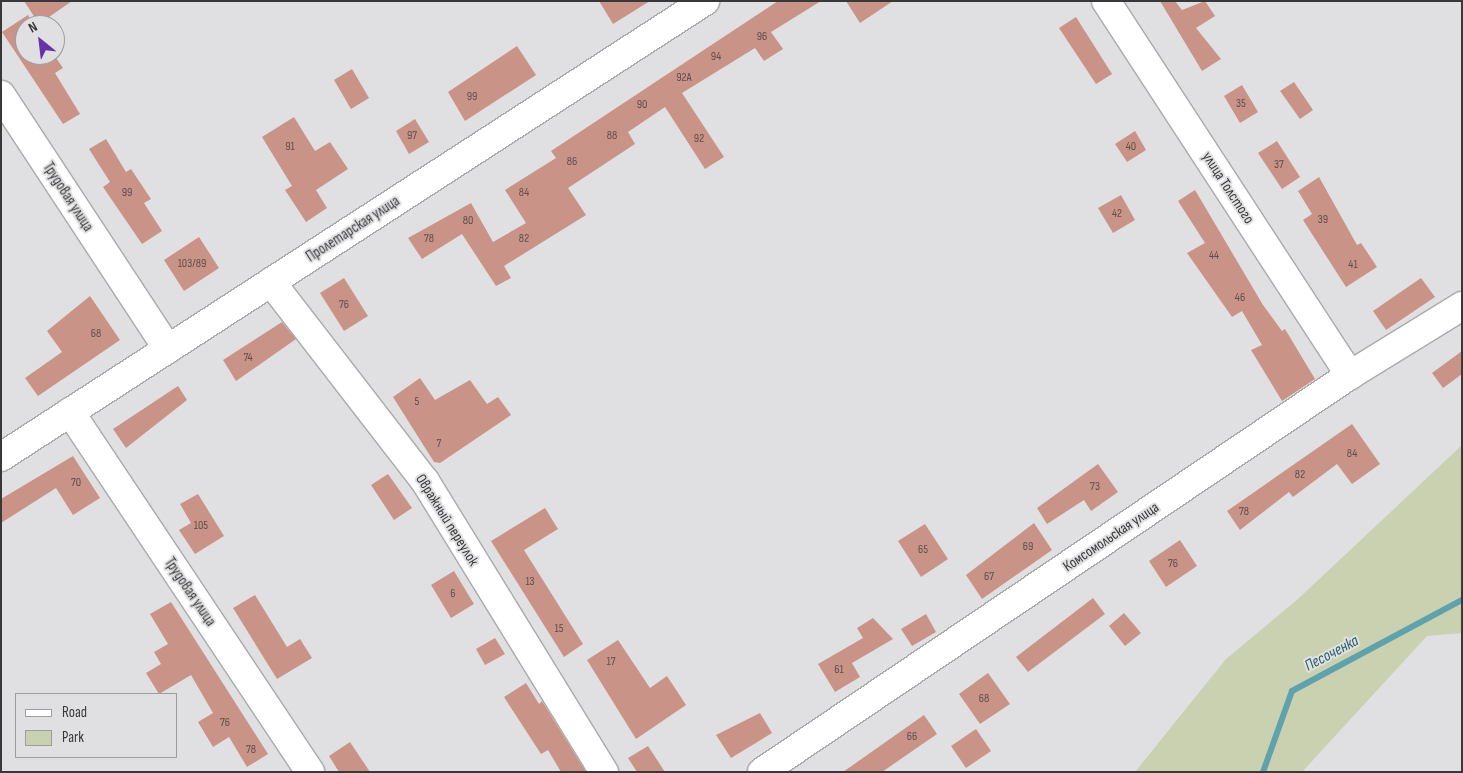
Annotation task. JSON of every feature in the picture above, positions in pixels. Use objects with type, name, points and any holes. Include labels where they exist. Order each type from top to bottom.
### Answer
[{"type":"street","name":"Пролетарская улица","points":[[1,457],[705,1]]},
{"type":"street","name":"улица Толстого","points":[[1106,1],[1350,375]]},
{"type":"street","name":"Трудовая улица","points":[[1,95],[168,349]]},
{"type":"street","name":"Овражный переулок","points":[[271,282],[425,481],[604,772]]},
{"type":"street","name":"Комсомольская улица","points":[[762,772],[1350,375],[1462,306]]},
{"type":"street","name":"Трудовая улица","points":[[70,412],[310,772]]},
{"type":"green space","points":[[1462,445],[1462,633],[1427,636],[1302,772],[1135,772],[1226,659],[1298,599]]},
{"type":"building","points":[[24,1],[72,1],[52,15],[33,15]]},
{"type":"building","points":[[599,1],[650,1],[613,24]]},
{"type":"building","points":[[778,1],[821,1],[771,32],[783,49],[764,61],[755,48],[682,93],[724,157],[705,169],[665,107],[628,132],[635,144],[568,188],[586,215],[504,266],[511,278],[496,286],[462,234],[422,259],[408,238],[471,203],[493,242],[526,223],[505,190],[556,158],[551,151]]},
{"type":"building","points":[[846,1],[893,1],[860,23]]},
{"type":"building","points":[[1160,1],[1175,1],[1182,10],[1205,1],[1215,16],[1196,28],[1221,59],[1202,71]]},
{"type":"building","points":[[1076,17],[1112,74],[1096,84],[1059,28]]},
{"type":"building","points":[[15,24],[15,52],[2,32]]},
{"type":"building","points":[[517,46],[536,75],[465,121],[448,92]]},
{"type":"building","points":[[24,65],[61,65],[63,68],[55,73],[80,114],[63,124]]},
{"type":"building","points":[[352,69],[369,98],[351,109],[334,80]]},
{"type":"building","points":[[1294,82],[1313,110],[1300,119],[1280,91]]},
{"type":"building","points":[[1242,85],[1258,112],[1240,123],[1224,96]]},
{"type":"building","points":[[294,117],[315,151],[330,142],[348,169],[316,190],[327,208],[306,222],[285,190],[292,186],[262,137]]},
{"type":"building","points":[[415,119],[429,142],[409,154],[396,131]]},
{"type":"building","points":[[1135,131],[1146,150],[1127,162],[1115,144]]},
{"type":"building","points":[[106,139],[126,172],[131,169],[151,199],[144,203],[162,231],[142,244],[103,187],[110,182],[89,149]]},
{"type":"building","points":[[1277,141],[1300,177],[1282,189],[1258,153]]},
{"type":"building","points":[[1319,177],[1357,245],[1361,243],[1377,267],[1346,287],[1303,220],[1312,214],[1298,191]]},
{"type":"building","points":[[1195,190],[1263,305],[1282,331],[1285,329],[1315,379],[1282,401],[1251,350],[1262,345],[1242,311],[1232,317],[1187,253],[1205,243],[1178,201]]},
{"type":"building","points":[[1121,195],[1135,220],[1113,233],[1098,208]]},
{"type":"building","points":[[199,237],[219,268],[184,291],[164,260]]},
{"type":"building","points":[[344,278],[368,316],[344,331],[320,293]]},
{"type":"building","points":[[1421,278],[1435,297],[1386,330],[1373,311]]},
{"type":"building","points":[[90,296],[120,340],[38,396],[25,378],[62,352],[47,331]]},
{"type":"building","points":[[282,322],[296,339],[236,381],[223,360]]},
{"type":"building","points":[[1462,351],[1462,374],[1443,388],[1432,373]]},
{"type":"building","points":[[420,378],[435,400],[470,380],[487,404],[498,397],[511,415],[440,463],[434,462],[393,397]]},
{"type":"building","points":[[178,386],[187,400],[126,448],[113,429]]},
{"type":"building","points":[[1352,424],[1380,464],[1352,484],[1337,464],[1293,497],[1289,492],[1240,530],[1227,511]]},
{"type":"building","points":[[73,456],[100,498],[73,515],[56,488],[1,523],[1,499]]},
{"type":"building","points":[[1098,464],[1118,492],[1091,511],[1084,500],[1047,524],[1037,508]]},
{"type":"building","points":[[388,474],[412,508],[394,520],[371,485]]},
{"type":"building","points":[[198,494],[224,536],[195,554],[179,530],[191,523],[180,504]]},
{"type":"building","points":[[545,508],[558,529],[524,550],[583,644],[564,657],[491,541]]},
{"type":"building","points":[[1034,523],[1052,550],[982,599],[966,575]]},
{"type":"building","points":[[925,524],[948,559],[921,577],[898,541]]},
{"type":"building","points":[[1180,540],[1197,566],[1166,587],[1149,561]]},
{"type":"building","points":[[454,571],[474,604],[451,618],[431,585]]},
{"type":"building","points":[[255,595],[287,647],[300,639],[312,658],[277,679],[233,608]]},
{"type":"building","points":[[1093,598],[1105,614],[1028,672],[1016,657]]},
{"type":"building","points":[[171,602],[268,754],[247,767],[229,737],[213,747],[198,722],[213,713],[191,675],[158,693],[146,673],[161,664],[154,652],[168,644],[150,614]]},
{"type":"building","points":[[1124,613],[1141,633],[1125,646],[1109,626]]},
{"type":"building","points":[[926,614],[936,632],[912,646],[901,629]]},
{"type":"building","points":[[873,618],[893,639],[852,663],[860,677],[835,692],[818,664],[863,638],[857,628]]},
{"type":"building","points":[[495,638],[505,654],[485,665],[476,649]]},
{"type":"building","points":[[618,640],[650,688],[667,676],[686,705],[636,739],[587,660]]},
{"type":"building","points":[[988,673],[1010,704],[980,724],[959,694]]},
{"type":"building","points":[[526,683],[539,704],[542,701],[586,772],[561,772],[548,750],[541,754],[504,697]]},
{"type":"building","points":[[760,713],[772,733],[731,758],[716,735]]},
{"type":"building","points":[[924,715],[937,734],[882,772],[843,772]]},
{"type":"building","points":[[976,729],[991,751],[966,768],[951,746]]},
{"type":"building","points":[[350,742],[370,772],[339,772],[329,756]]},
{"type":"building","points":[[648,746],[665,772],[637,772],[628,758]]},
{"type":"waterway","name":"Песоченка","points":[[1263,772],[1292,691],[1462,600]]}]
